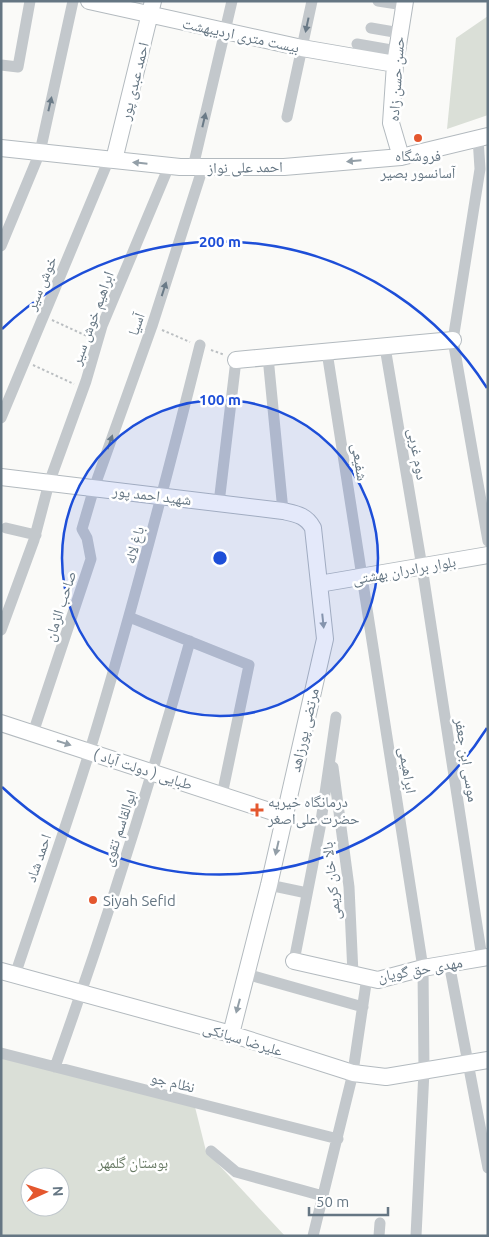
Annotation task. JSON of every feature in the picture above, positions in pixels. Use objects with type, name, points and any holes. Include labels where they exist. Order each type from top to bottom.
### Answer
[{"type":"street","points":[[1,65],[18,67],[30,1]]},
{"type":"street","points":[[1,246],[40,152],[73,1]]},
{"type":"street","name":"بیست متری اردیبهشت","points":[[89,1],[151,9],[224,32],[302,48],[396,57]]},
{"type":"street","name":"آسیا","points":[[94,488],[152,326],[198,167],[224,32],[232,1]]},
{"type":"street","points":[[287,117],[312,1]]},
{"type":"street","points":[[378,1],[404,3]]},
{"type":"street","name":"حسن حسن زاده","points":[[401,157],[391,123],[396,57],[404,3]]},
{"type":"street","name":"احمد عبدی پور","points":[[112,160],[151,9]]},
{"type":"street","points":[[371,28],[400,33]]},
{"type":"street","points":[[357,44],[396,57]]},
{"type":"street","points":[[483,137],[480,169],[453,340],[488,541]]},
{"type":"street","name":"احمد علی نواز","points":[[1,148],[169,166],[284,167],[401,157],[483,137]]},
{"type":"street","name":"خوش سیر","points":[[1,418],[112,160]]},
{"type":"street","name":"ابراهیم خوش سیر","points":[[1,630],[36,535],[49,483],[98,341],[169,166]]},
{"type":"street","points":[[219,503],[236,360],[453,340]]},
{"type":"street","name":"باغ لاله","points":[[90,751],[163,496],[200,345]]},
{"type":"street","name":"دوم غربی","points":[[385,347],[422,567]]},
{"type":"street","name":"شفیعی","points":[[327,352],[363,577]]},
{"type":"street","points":[[268,357],[283,511]]},
{"type":"street","name":"شهید احمد پور","points":[[1,477],[283,511],[301,515]]},
{"type":"street","name":"صاحب الزمان","points":[[33,733],[91,559],[87,538],[82,529],[94,488]]},
{"type":"street","name":"مرتضی پورزاهد","points":[[231,1034],[269,885],[325,639],[313,528],[301,515]]},
{"type":"street","points":[[6,528],[36,535]]},
{"type":"street","name":"بلوار برادران بهشتی","points":[[319,584],[488,555]]},
{"type":"street","name":"موسی ابن جعفر","points":[[422,567],[485,957]]},
{"type":"street","name":"ابراهیمی","points":[[363,577],[423,968],[424,1071],[416,1236]]},
{"type":"street","points":[[129,617],[249,664],[222,795]]},
{"type":"street","name":"ابوالقاسم تقوی","points":[[55,1067],[82,993],[153,772],[190,641]]},
{"type":"street","name":"بالا خان کریمی","points":[[294,961],[336,717]]},
{"type":"street","name":"طبایی ( دولت آباد )","points":[[1,723],[285,816]]},
{"type":"street","name":"احمد شاد","points":[[8,973],[90,751]]},
{"type":"street","name":"بالا خان کریمی","points":[[313,1236],[354,1069],[363,1007],[331,754]]},
{"type":"street","points":[[269,885],[307,893]]},
{"type":"street","name":"مهدی حق گویان","points":[[294,961],[378,980],[423,968],[485,957]]},
{"type":"street","points":[[449,963],[488,1168]]},
{"type":"street","name":"علیرضا سیانکی","points":[[8,973],[386,1077],[488,1060]]},
{"type":"street","points":[[246,974],[363,1007]]},
{"type":"street","name":"نظام جو","points":[[1,1053],[338,1139]]},
{"type":"street","points":[[211,1151],[223,1164],[236,1172],[323,1196]]},
{"type":"street","points":[[379,1236],[380,1223]]},
{"type":"path","points":[[44,316],[98,341]]},
{"type":"path","points":[[25,361],[83,389]]},
{"type":"green space","points":[[488,16],[488,115],[447,129],[456,38]]},
{"type":"green space","name":"بوستان گلمهر","points":[[1,1053],[193,1099],[206,1151],[285,1236],[1,1236]]},
{"type":"place","name":"فروشگاه آسانسور بصیر","points":[[418,138]]},
{"type":"place","name":"درمانگاه خیریه حضرت علی‌اصغر","points":[[257,810]]},
{"type":"place","name":"Siyah Sefid","points":[[93,900]]}]
